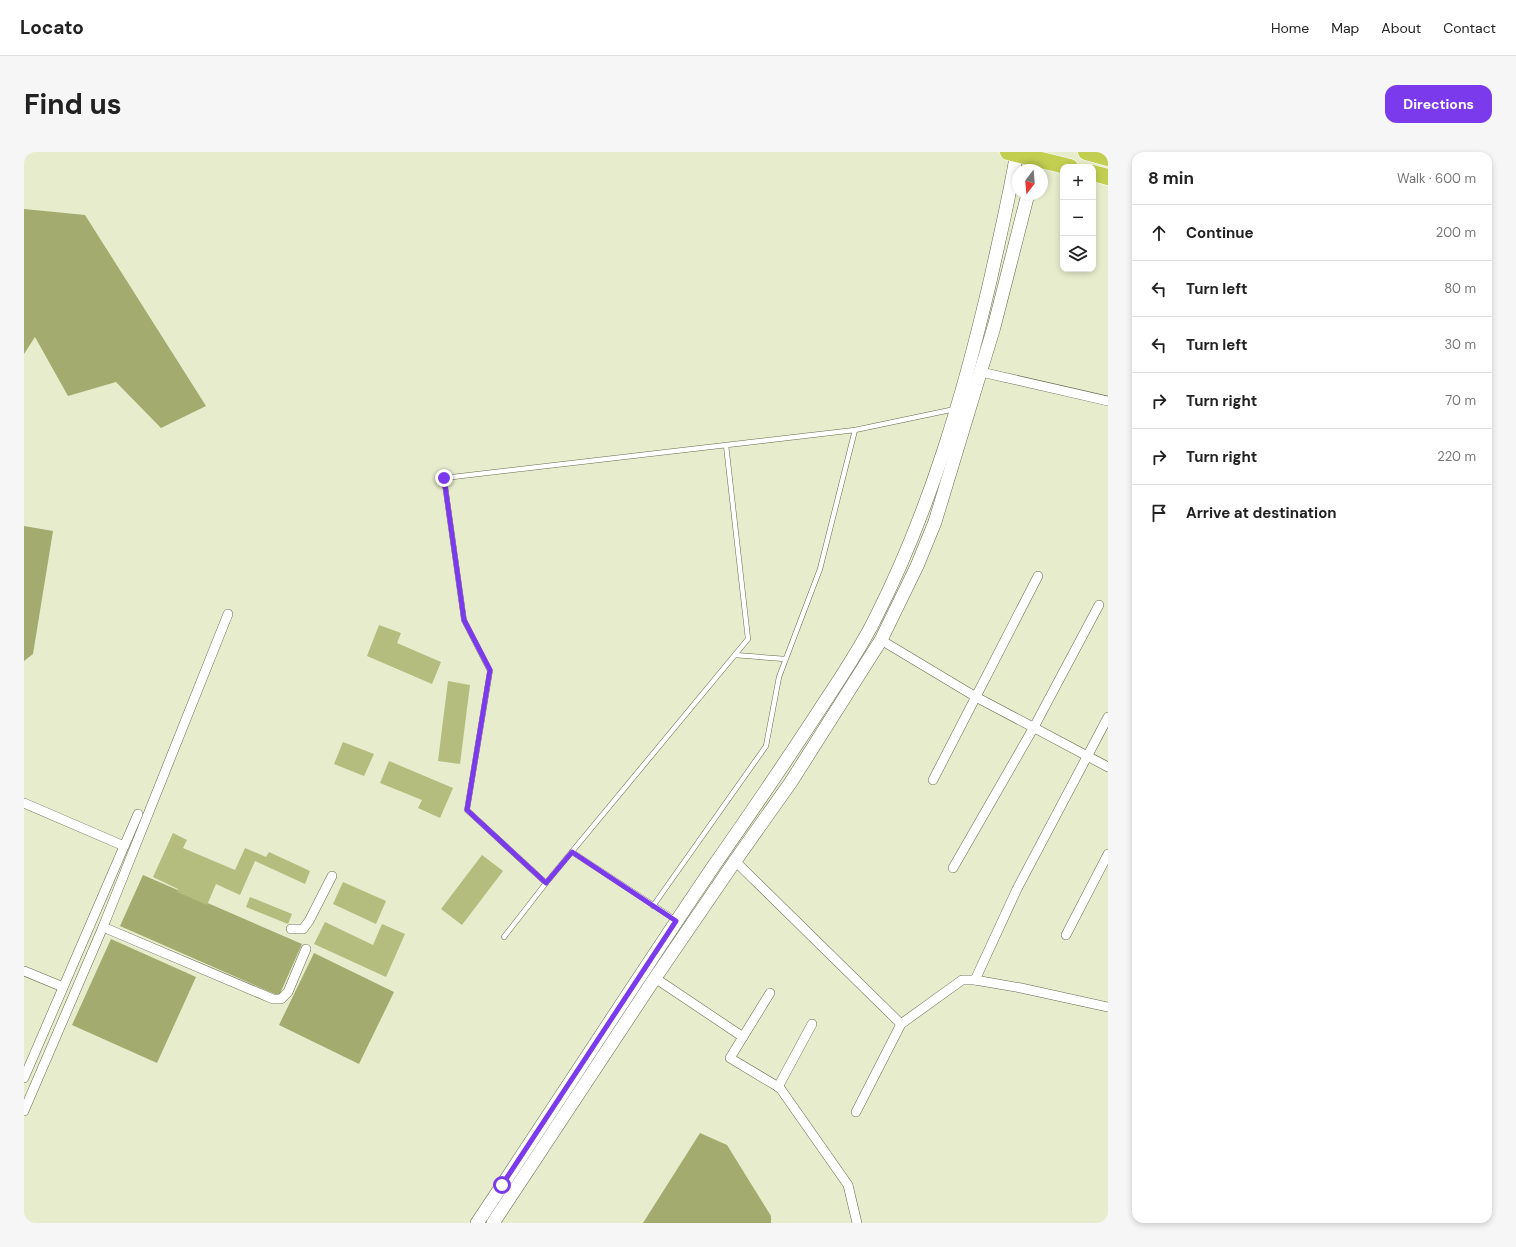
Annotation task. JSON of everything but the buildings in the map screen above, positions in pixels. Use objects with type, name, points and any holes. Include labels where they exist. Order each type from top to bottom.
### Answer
[{"type":"highway","points":[[1086,152],[1108,158]]},
{"type":"highway","points":[[1014,153],[1036,160],[1060,165]]},
{"type":"highway","points":[[1096,174],[1108,176]]},
{"type":"main road","points":[[477,1223],[676,921],[803,735],[865,639],[903,561],[923,510],[957,409],[979,330],[1010,192],[1014,153]]},
{"type":"main road","points":[[493,1223],[655,978],[791,782],[881,640],[935,522],[994,327],[1026,200]]},
{"type":"street","points":[[981,372],[1108,400]]},
{"type":"street","points":[[933,780],[1038,576]]},
{"type":"street","points":[[953,868],[1034,727],[1099,605]]},
{"type":"street","points":[[24,1111],[103,927],[228,614]]},
{"type":"street","points":[[881,640],[976,697],[1108,767]]},
{"type":"street","points":[[975,980],[1017,889],[1108,718]]},
{"type":"street","points":[[24,803],[124,846]]},
{"type":"street","points":[[24,1078],[138,814]]},
{"type":"street","points":[[1066,934],[1108,854]]},
{"type":"street","points":[[735,861],[900,1024]]},
{"type":"street","points":[[291,929],[303,929],[309,921],[332,876]]},
{"type":"street","points":[[103,927],[273,998],[282,999],[288,992],[306,949]]},
{"type":"street","points":[[24,971],[63,987]]},
{"type":"street","points":[[655,978],[743,1037]]},
{"type":"street","points":[[856,1112],[900,1024],[962,980],[975,980],[1021,988],[1108,1007]]},
{"type":"street","points":[[770,993],[730,1058],[780,1088],[848,1185],[857,1223]]},
{"type":"street","points":[[778,1087],[812,1024]]},
{"type":"lane","points":[[546,883],[467,810],[490,670],[464,620],[444,478],[855,430],[957,409]]},
{"type":"lane","points":[[653,906],[766,746],[779,677],[820,569],[855,430]]},
{"type":"lane","points":[[504,937],[546,883],[748,639],[726,445]]},
{"type":"lane","points":[[735,655],[785,659]]},
{"type":"lane","points":[[572,852],[676,921]]},
{"type":"green space","points":[[24,209],[85,215],[206,406],[161,428],[116,382],[68,396],[35,337],[24,354]]},
{"type":"green space","points":[[24,526],[53,531],[33,654],[24,661]]},
{"type":"green space","points":[[143,875],[302,944],[279,996],[120,926]]},
{"type":"green space","points":[[111,939],[196,977],[157,1063],[72,1025]]},
{"type":"green space","points":[[314,953],[394,992],[359,1064],[279,1025]]},
{"type":"green space","points":[[700,1133],[727,1145],[771,1216],[771,1223],[643,1223]]},
{"type":"route","points":[[444,478],[464,620],[490,670],[467,810],[546,883],[572,852],[676,921],[502,1185]]}]
